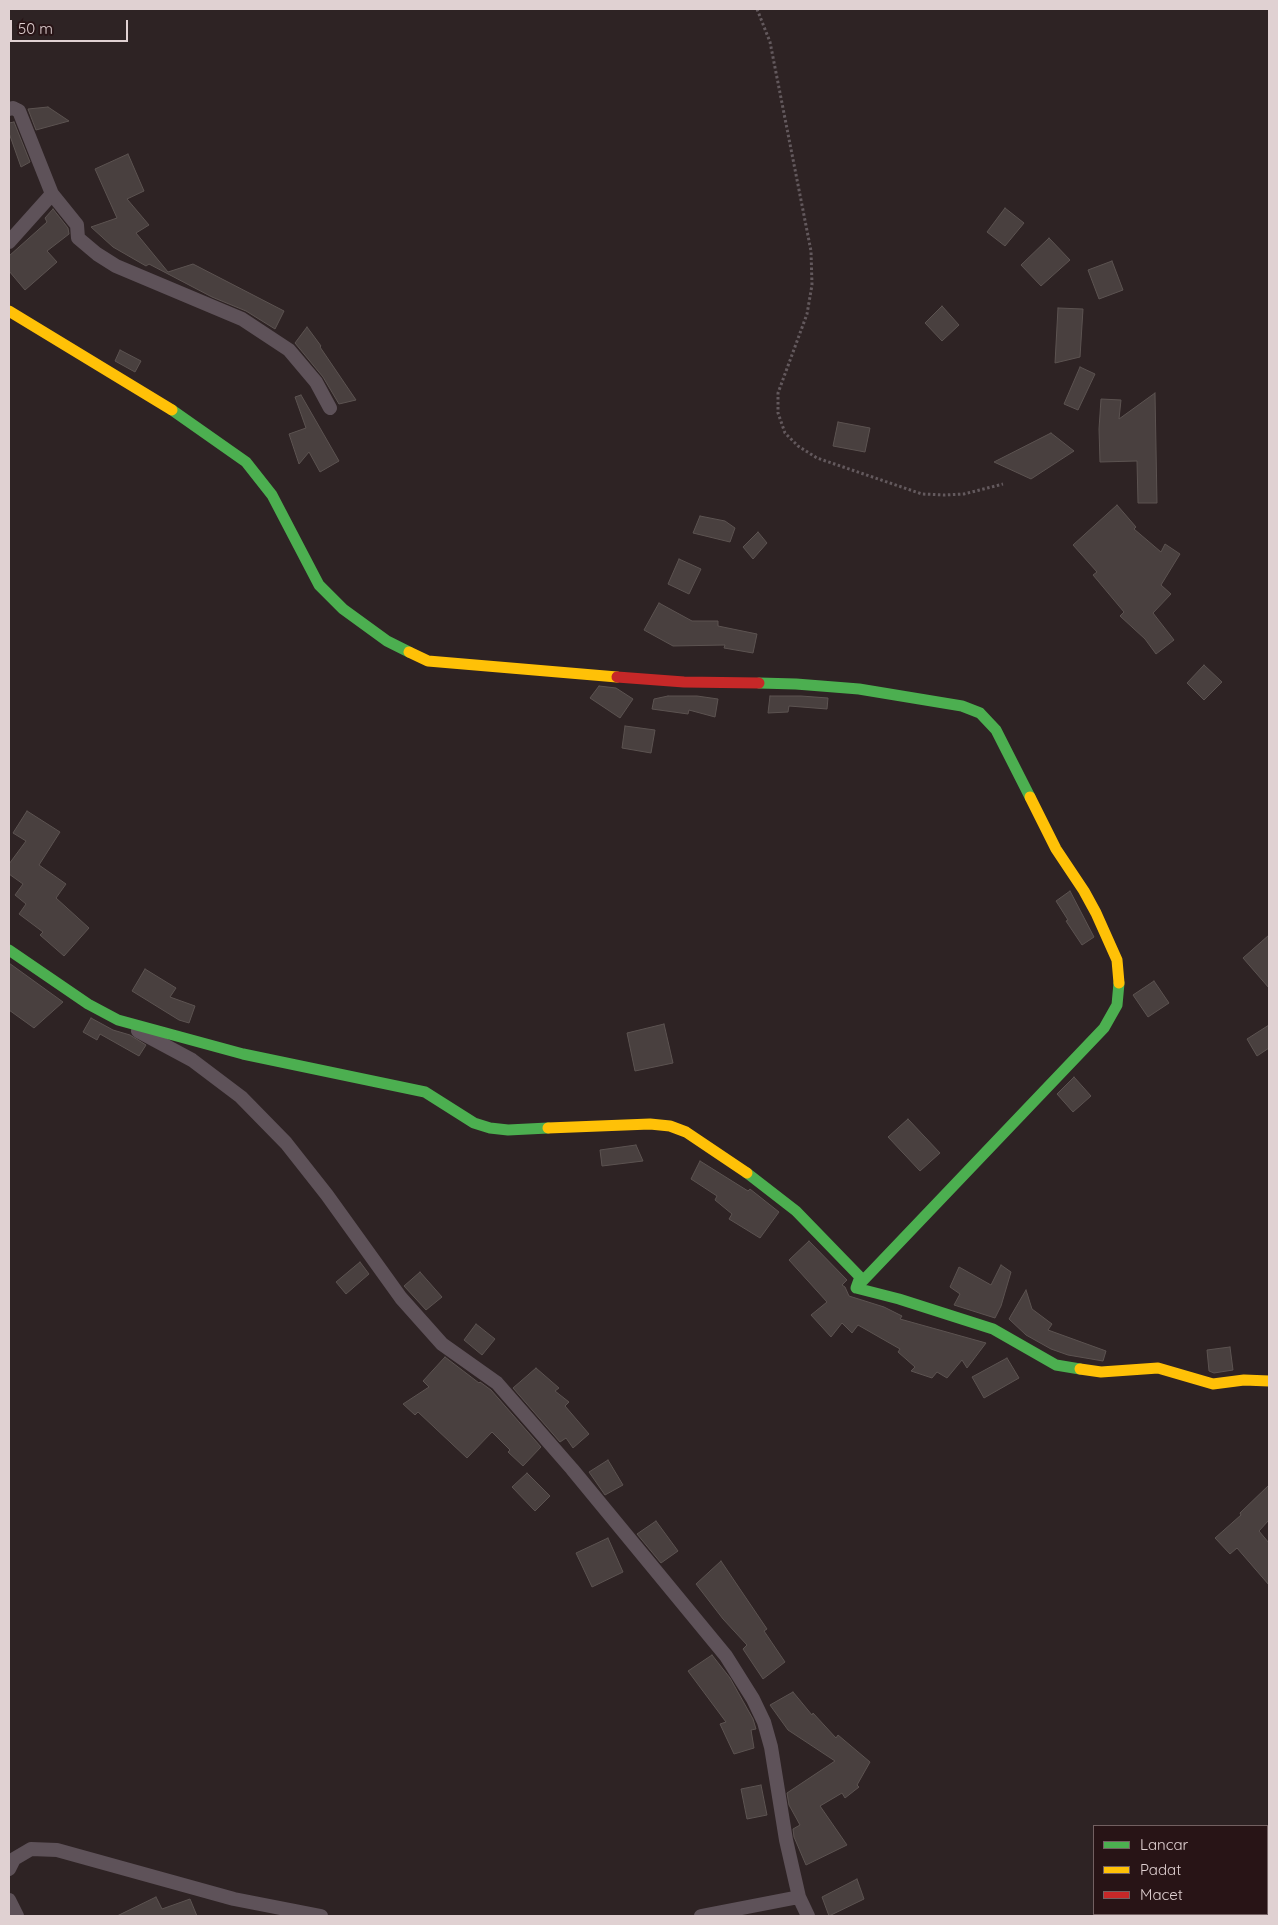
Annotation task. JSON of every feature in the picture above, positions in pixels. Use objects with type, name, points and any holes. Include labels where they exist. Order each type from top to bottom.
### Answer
[{"type":"street","points":[[9,109],[13,108],[19,111],[52,194],[77,225],[78,238],[97,254],[116,266],[242,320],[289,350],[316,382],[330,408]]},
{"type":"street","points":[[9,242],[52,194]]},
{"type":"street","points":[[9,311],[164,405],[246,462],[272,495],[319,585],[343,609],[387,641],[428,661],[684,682],[796,684],[859,689],[962,706],[980,713],[996,730],[1056,849],[1096,913],[1117,960],[1119,980],[1117,1005],[1104,1028],[1083,1051],[856,1288]]},
{"type":"street","points":[[9,950],[88,1004],[192,1060],[241,1097],[286,1143],[327,1195],[401,1298],[442,1344],[497,1383],[572,1469],[726,1656],[754,1699],[764,1722],[771,1747],[786,1840],[799,1897],[808,1916]]},
{"type":"street","points":[[118,1020],[243,1054],[425,1092],[474,1123],[490,1128],[508,1130],[650,1124],[670,1126],[686,1132],[777,1194],[796,1210],[860,1277],[856,1288]]},
{"type":"street","points":[[856,1288],[899,1299],[992,1329],[1046,1360],[1067,1368],[1114,1372],[1158,1368],[1213,1384],[1244,1380],[1269,1381]]},
{"type":"street","points":[[9,1869],[14,1859],[31,1849],[57,1850],[234,1899],[321,1916]]},
{"type":"street","points":[[701,1916],[799,1897]]},
{"type":"street","points":[[9,1900],[17,1916]]},
{"type":"path","points":[[757,9],[770,42],[811,251],[812,285],[807,314],[778,393],[778,413],[785,433],[798,446],[817,458],[922,494],[964,494],[1003,484]]},
{"type":"building","points":[[48,107],[69,121],[36,130],[28,109]]},
{"type":"building","points":[[14,122],[30,162],[21,167],[9,133],[9,123]]},
{"type":"building","points":[[128,154],[144,191],[127,199],[149,225],[136,233],[168,272],[193,264],[284,311],[275,329],[246,311],[212,297],[149,264],[146,266],[113,247],[91,227],[117,218],[95,169]]},
{"type":"building","points":[[1005,208],[1024,223],[1005,246],[987,232]]},
{"type":"building","points":[[53,209],[68,228],[69,234],[47,251],[57,262],[25,290],[9,271],[9,256],[47,222],[45,218]]},
{"type":"building","points":[[1049,238],[1070,260],[1041,286],[1021,265]]},
{"type":"building","points":[[1112,261],[1123,290],[1099,299],[1088,270]]},
{"type":"building","points":[[942,306],[959,325],[942,341],[925,323]]},
{"type":"building","points":[[1058,308],[1083,309],[1080,357],[1055,363]]},
{"type":"building","points":[[307,327],[356,400],[339,404],[323,377],[295,343]]},
{"type":"building","points":[[120,350],[141,361],[135,372],[115,361]]},
{"type":"building","points":[[1080,367],[1095,374],[1078,410],[1064,404]]},
{"type":"building","points":[[1155,393],[1157,503],[1138,503],[1137,461],[1100,462],[1099,429],[1101,399],[1121,400],[1119,419]]},
{"type":"building","points":[[301,395],[339,461],[320,472],[309,452],[299,464],[289,434],[306,428],[295,397]]},
{"type":"building","points":[[838,422],[870,428],[865,452],[833,446]]},
{"type":"building","points":[[1051,433],[1074,451],[1031,479],[994,462]]},
{"type":"building","points":[[1117,505],[1136,527],[1134,529],[1161,552],[1165,544],[1180,554],[1161,585],[1171,594],[1153,613],[1174,640],[1156,654],[1145,639],[1120,616],[1124,612],[1093,575],[1097,572],[1073,545]]},
{"type":"building","points":[[700,516],[725,521],[735,528],[730,542],[693,533]]},
{"type":"building","points":[[758,532],[767,543],[753,559],[743,547]]},
{"type":"building","points":[[679,559],[701,569],[689,594],[668,584]]},
{"type":"building","points":[[659,603],[692,621],[718,621],[718,626],[757,634],[753,653],[724,648],[725,645],[673,646],[644,630]]},
{"type":"building","points":[[1204,665],[1222,682],[1204,700],[1187,683]]},
{"type":"building","points":[[599,686],[616,688],[633,699],[620,718],[590,698]]},
{"type":"building","points":[[668,696],[697,696],[718,699],[715,717],[689,710],[688,714],[652,709],[654,699]]},
{"type":"building","points":[[770,696],[828,698],[827,709],[789,706],[788,712],[768,713]]},
{"type":"building","points":[[625,726],[655,730],[651,753],[622,748]]},
{"type":"building","points":[[27,811],[60,832],[39,865],[66,884],[56,898],[89,928],[64,956],[40,935],[43,932],[19,914],[26,904],[15,895],[23,884],[9,874],[9,864],[26,841],[13,833]]},
{"type":"building","points":[[1070,891],[1094,937],[1082,945],[1066,921],[1068,920],[1056,901]]},
{"type":"building","points":[[1269,935],[1269,988],[1243,958]]},
{"type":"building","points":[[9,963],[63,1002],[34,1028],[9,1010]]},
{"type":"building","points":[[145,969],[176,988],[170,997],[195,1006],[189,1023],[179,1020],[132,991]]},
{"type":"building","points":[[1154,981],[1169,1003],[1148,1017],[1133,995]]},
{"type":"building","points":[[91,1018],[113,1030],[130,1035],[146,1045],[139,1056],[100,1034],[97,1040],[83,1032]]},
{"type":"building","points":[[664,1024],[673,1063],[635,1071],[627,1033]]},
{"type":"building","points":[[1269,1025],[1269,1048],[1257,1056],[1247,1039]]},
{"type":"building","points":[[1074,1077],[1091,1096],[1073,1112],[1057,1094]]},
{"type":"building","points":[[908,1119],[940,1153],[920,1171],[888,1137]]},
{"type":"building","points":[[636,1145],[643,1161],[602,1166],[600,1150]]},
{"type":"building","points":[[700,1161],[748,1191],[750,1189],[779,1212],[760,1238],[729,1219],[732,1214],[715,1200],[717,1196],[691,1179]]},
{"type":"building","points":[[809,1241],[847,1280],[842,1285],[849,1296],[884,1307],[902,1316],[900,1319],[986,1343],[967,1368],[962,1360],[947,1378],[937,1372],[932,1378],[911,1371],[915,1367],[898,1352],[900,1349],[858,1325],[852,1333],[842,1323],[831,1337],[811,1315],[827,1302],[789,1260]]},
{"type":"building","points":[[360,1262],[369,1274],[346,1294],[336,1282]]},
{"type":"building","points":[[1001,1265],[1011,1272],[1001,1306],[995,1318],[954,1305],[960,1294],[950,1287],[959,1267],[991,1285]]},
{"type":"building","points":[[420,1272],[442,1297],[426,1310],[404,1286]]},
{"type":"building","points":[[1026,1290],[1032,1309],[1052,1324],[1048,1330],[1106,1351],[1103,1361],[1068,1355],[1051,1349],[1026,1335],[1009,1319]]},
{"type":"building","points":[[476,1324],[495,1339],[482,1355],[464,1340]]},
{"type":"building","points":[[1230,1347],[1233,1370],[1214,1373],[1209,1371],[1207,1350]]},
{"type":"building","points":[[445,1357],[491,1390],[541,1447],[523,1466],[508,1452],[510,1450],[492,1432],[467,1458],[418,1412],[415,1415],[403,1404],[429,1387],[423,1381]]},
{"type":"building","points":[[1007,1358],[1019,1378],[984,1398],[972,1377]]},
{"type":"building","points":[[536,1368],[559,1388],[555,1391],[569,1402],[565,1406],[589,1434],[573,1448],[566,1438],[560,1442],[513,1388]]},
{"type":"building","points":[[608,1460],[623,1485],[605,1495],[589,1472]]},
{"type":"building","points":[[527,1473],[550,1496],[535,1511],[512,1487]]},
{"type":"building","points":[[1269,1485],[1269,1520],[1259,1531],[1269,1543],[1269,1585],[1237,1548],[1230,1554],[1215,1538],[1241,1515],[1240,1513]]},
{"type":"building","points":[[656,1521],[678,1551],[661,1563],[637,1534]]},
{"type":"building","points":[[608,1538],[623,1572],[592,1587],[576,1553]]},
{"type":"building","points":[[721,1561],[767,1629],[764,1631],[785,1662],[763,1679],[743,1649],[747,1645],[723,1619],[696,1584]]},
{"type":"building","points":[[712,1655],[730,1678],[753,1719],[756,1729],[751,1730],[754,1748],[734,1754],[720,1724],[726,1722],[688,1671]]},
{"type":"building","points":[[793,1692],[812,1715],[813,1713],[836,1738],[838,1735],[870,1762],[857,1785],[859,1787],[845,1798],[842,1793],[820,1806],[847,1845],[806,1865],[794,1837],[793,1829],[800,1825],[789,1805],[787,1793],[835,1761],[788,1730],[770,1705]]},
{"type":"building","points":[[761,1785],[767,1815],[747,1819],[741,1789]]},
{"type":"building","points":[[857,1879],[864,1899],[829,1916],[822,1897]]},
{"type":"building","points":[[156,1897],[162,1909],[190,1899],[197,1916],[117,1916]]},
{"type":"traffic: fast","points":[[172,410],[246,462],[272,495],[319,585],[343,609],[387,641],[409,652]]},
{"type":"traffic: fast","points":[[759,683],[859,689],[962,706],[980,713],[996,730],[1030,797]]},
{"type":"traffic: fast","points":[[9,950],[88,1004],[118,1020],[243,1054],[425,1092],[474,1123],[490,1128],[508,1130],[548,1128]]},
{"type":"traffic: fast","points":[[856,1288],[1104,1028],[1117,1005],[1119,983]]},
{"type":"traffic: fast","points":[[747,1173],[796,1211],[860,1277],[856,1288],[899,1299],[993,1329],[1056,1365],[1080,1369]]},
{"type":"traffic: slow","points":[[9,311],[172,410]]},
{"type":"traffic: slow","points":[[409,652],[428,661],[617,677]]},
{"type":"traffic: slow","points":[[1030,797],[1056,849],[1096,913],[1117,960],[1119,983]]},
{"type":"traffic: slow","points":[[548,1128],[650,1124],[670,1126],[686,1132],[747,1173]]},
{"type":"traffic: slow","points":[[1080,1369],[1101,1372],[1158,1368],[1213,1384],[1244,1380],[1269,1381]]},
{"type":"traffic: jam","points":[[617,677],[684,682],[759,683]]}]
